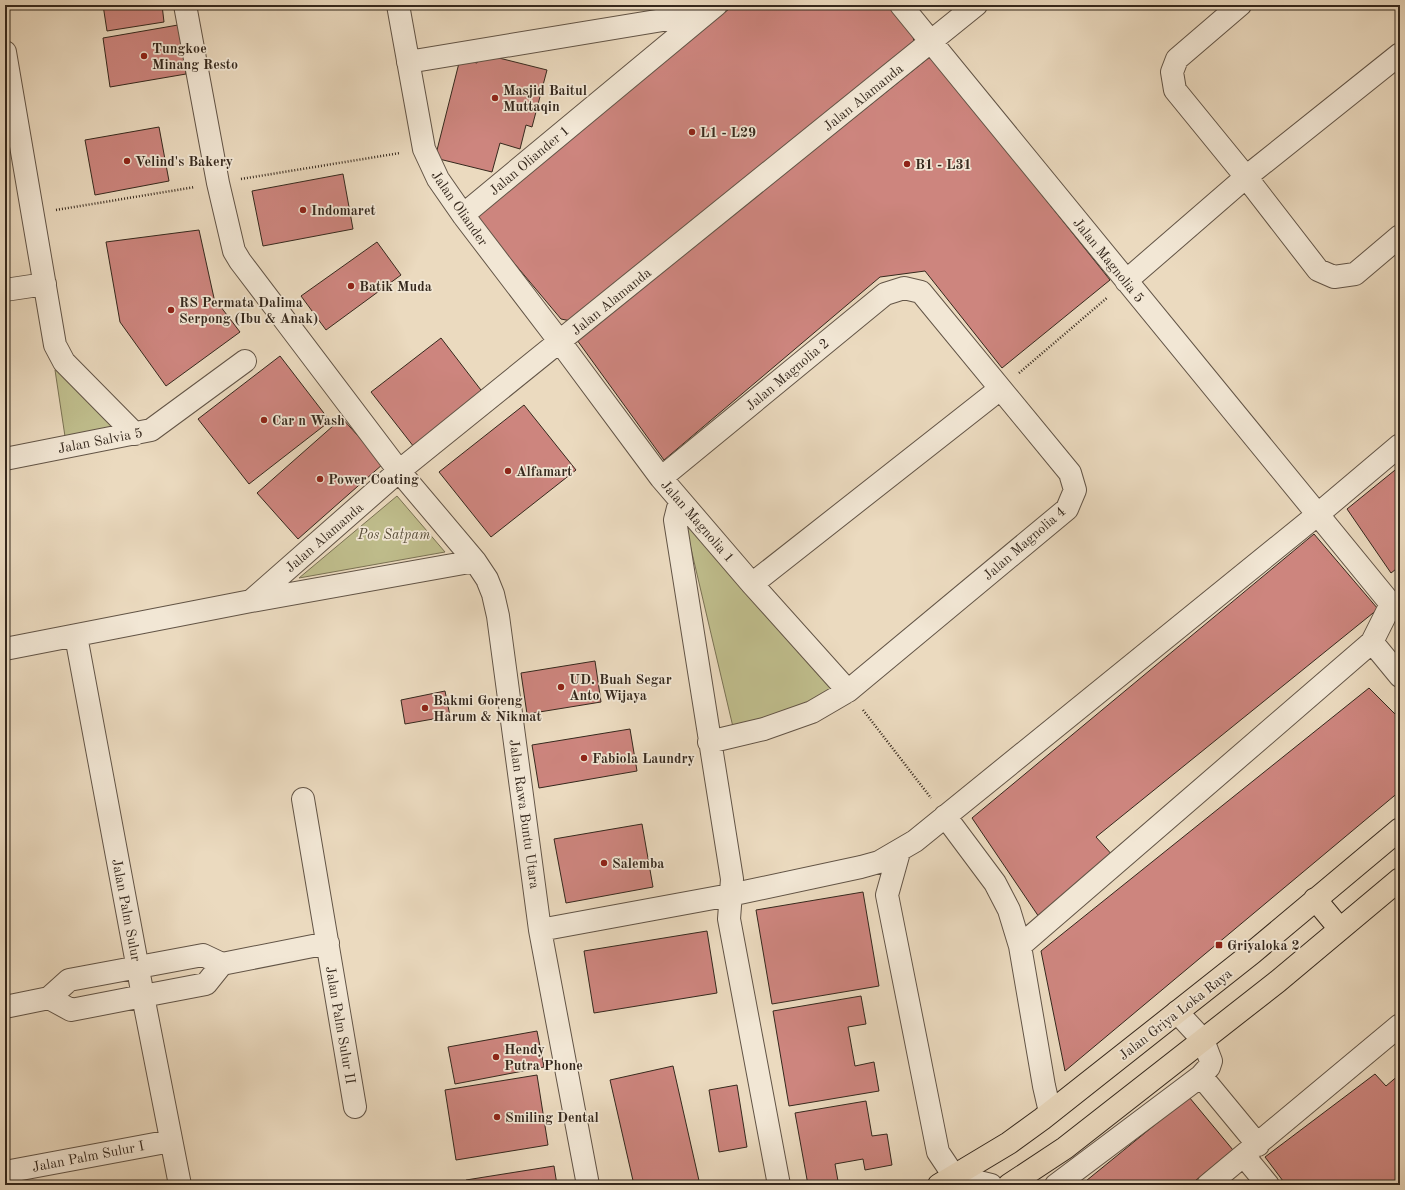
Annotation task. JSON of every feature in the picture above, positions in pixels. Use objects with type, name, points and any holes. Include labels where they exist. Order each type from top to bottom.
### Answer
[{"type":"main road","name":"Jalan Griya Loka Raya","points":[[946,1181],[1009,1143],[1050,1112],[1252,953],[1400,829]]},
{"type":"main road","points":[[1009,1185],[1065,1148],[1203,1040],[1277,982],[1400,879]]},
{"type":"main road","points":[[1315,900],[1340,929]]},
{"type":"street","name":"Jalan Rawa Buntu Utara","points":[[185,5],[218,183],[234,251],[399,471],[475,561],[487,579],[494,594],[540,930],[588,1185]]},
{"type":"street","name":"Jalan Oliander","points":[[398,5],[424,149],[438,179],[463,215],[560,342]]},
{"type":"street","name":"Jalan Magnolia 5","points":[[901,5],[1317,515],[1396,600]]},
{"type":"street","name":"Jalan Alamanda","points":[[251,601],[399,471],[976,5]]},
{"type":"street","points":[[1240,5],[1176,59],[1172,72],[1175,90],[1246,177],[1318,270],[1334,277],[1355,274],[1400,236]]},
{"type":"street","name":"Jalan Oliander 1","points":[[408,62],[711,9]]},
{"type":"street","name":"Jalan Oliander 1","points":[[463,215],[711,9]]},
{"type":"street","points":[[5,52],[55,345],[64,362],[135,434]]},
{"type":"street","points":[[1126,281],[1246,177],[1400,54]]},
{"type":"street","points":[[5,290],[45,284]]},
{"type":"street","name":"Jalan Magnolia 2","points":[[661,478],[885,294],[904,288],[922,292]]},
{"type":"street","name":"Jalan Magnolia 4","points":[[710,742],[764,729],[812,712],[848,691],[1067,509],[1075,490],[1070,473],[922,292]]},
{"type":"street","name":"Jalan Magnolia 1","points":[[560,342],[661,478],[752,584],[848,691]]},
{"type":"street","name":"Jalan Salvia 5","points":[[5,459],[151,430],[245,361]]},
{"type":"street","points":[[752,584],[1000,389]]},
{"type":"street","points":[[540,930],[730,895],[860,867],[879,862],[898,852],[915,841],[1317,515],[1400,445]]},
{"type":"street","points":[[683,504],[678,508],[675,520],[732,879],[729,919],[779,1185]]},
{"type":"street","points":[[5,649],[251,601],[475,561]]},
{"type":"street","points":[[1020,946],[1372,642],[1396,600]]},
{"type":"street","name":"Jalan Palm Sulur","points":[[76,636],[180,1185]]},
{"type":"street","points":[[1372,642],[1400,676]]},
{"type":"street","name":"Jalan Palm Sulur II","points":[[304,799],[355,1107]]},
{"type":"street","points":[[945,816],[995,883],[1009,910],[1020,946],[1044,1086],[1050,1112]]},
{"type":"street","points":[[898,852],[886,895],[938,1152],[946,1181],[991,1185]]},
{"type":"street","points":[[860,867],[886,895]]},
{"type":"street","points":[[5,1007],[49,998],[68,980],[203,955],[222,964],[328,943]]},
{"type":"street","points":[[49,998],[71,1010],[206,984],[222,964]]},
{"type":"street","points":[[1056,1185],[1201,1076],[1209,1067],[1211,1061],[1203,1040],[1177,1012]]},
{"type":"street","points":[[1208,1185],[1400,1025]]},
{"type":"street","points":[[1201,1076],[1251,1150],[1268,1185]]},
{"type":"street","name":"Jalan Palm Sulur I","points":[[5,1172],[171,1141]]},
{"type":"path","points":[[33,214],[424,149]]},
{"type":"path","points":[[1000,389],[1126,281]]},
{"type":"path","points":[[848,691],[945,816]]},
{"type":"green space","points":[[61,366],[124,431],[66,443],[55,370]]},
{"type":"green space","name":"Pos Satpam","points":[[397,496],[445,552],[299,578]]},
{"type":"green space","points":[[684,519],[836,693],[812,706],[733,727]]},
{"type":"building","points":[[103,5],[162,5],[164,22],[107,31]]},
{"type":"building","name":"L1 - L29","points":[[734,5],[891,5],[912,30],[914,42],[571,321],[561,319],[472,213]]},
{"type":"building","name":"Tungkoe Minang Resto","points":[[178,25],[186,74],[110,87],[103,38]]},
{"type":"building","name":"Masjid Baitul Muttaqin","points":[[479,53],[547,70],[532,127],[526,125],[520,149],[500,143],[492,172],[435,158],[460,59],[477,63]]},
{"type":"building","name":"B1 - L31","points":[[931,56],[1110,280],[1002,368],[925,271],[880,277],[664,460],[577,340]]},
{"type":"building","name":"Velind's Bakery","points":[[159,127],[169,181],[95,195],[85,140]]},
{"type":"building","name":"Indomaret","points":[[343,174],[353,229],[263,246],[252,191]]},
{"type":"building","name":"RS Permata Dalima Serpong (Ibu & Anak)","points":[[199,230],[214,298],[240,332],[166,386],[120,322],[106,242]]},
{"type":"building","name":"Batik Muda","points":[[377,242],[401,275],[326,330],[301,296]]},
{"type":"building","points":[[441,338],[484,394],[414,447],[371,392]]},
{"type":"building","name":"Car n Wash","points":[[280,356],[330,421],[249,484],[198,419]]},
{"type":"building","name":"Alfamart","points":[[524,405],[576,470],[491,537],[439,472]]},
{"type":"building","name":"Power Coating","points":[[342,418],[383,464],[298,539],[257,493]]},
{"type":"building","points":[[1400,466],[1400,566],[1391,573],[1347,509]]},
{"type":"building","points":[[1314,534],[1378,609],[1096,837],[1114,857],[1039,917],[972,818]]},
{"type":"building","points":[[1400,613],[1400,626],[1393,618]]},
{"type":"building","name":"UD. Buah Segar Anto Wijaya","points":[[595,661],[601,702],[527,714],[521,673]]},
{"type":"building","points":[[1369,688],[1400,719],[1400,791],[1065,1071],[1041,951]]},
{"type":"building","name":"Bakmi Goreng Harum & Nikmat","points":[[445,691],[450,716],[405,724],[401,700]]},
{"type":"building","name":"Fabiola Laundry","points":[[630,729],[637,771],[539,788],[532,745]]},
{"type":"building","name":"Salemba","points":[[642,824],[653,887],[566,903],[554,839]]},
{"type":"building","points":[[863,892],[879,986],[772,1004],[756,910]]},
{"type":"building","points":[[707,931],[717,993],[594,1013],[584,951]]},
{"type":"building","points":[[861,996],[866,1024],[848,1027],[855,1066],[874,1062],[879,1091],[789,1106],[773,1011]]},
{"type":"building","name":"Hendy Putra Phone","points":[[537,1031],[544,1067],[455,1084],[448,1047]]},
{"type":"building","points":[[673,1066],[700,1185],[634,1185],[610,1080]]},
{"type":"building","points":[[1375,1074],[1386,1086],[1400,1074],[1400,1185],[1286,1185],[1265,1157]]},
{"type":"building","name":"Smiling Dental","points":[[537,1075],[548,1145],[456,1160],[445,1090]]},
{"type":"building","points":[[737,1085],[747,1147],[719,1152],[709,1090]]},
{"type":"building","points":[[1189,1097],[1233,1150],[1190,1185],[1081,1185]]},
{"type":"building","points":[[866,1101],[872,1136],[887,1134],[892,1165],[865,1170],[863,1159],[835,1164],[838,1181],[808,1185],[795,1113]]},
{"type":"building","points":[[554,1166],[557,1185],[467,1185],[466,1180]]},
{"type":"place","name":"Tungkoe Minang Resto","points":[[144,56]]},
{"type":"place","name":"Masjid Baitul Muttaqin","points":[[495,98]]},
{"type":"place","name":"L1 - L29","points":[[692,132]]},
{"type":"place","name":"Velind's Bakery","points":[[127,161]]},
{"type":"place","name":"B1 - L31","points":[[907,164]]},
{"type":"place","name":"Indomaret","points":[[303,210]]},
{"type":"place","name":"Batik Muda","points":[[351,286]]},
{"type":"place","name":"RS Permata Dalima Serpong (Ibu & Anak)","points":[[171,310]]},
{"type":"place","name":"Car n Wash","points":[[264,420]]},
{"type":"place","name":"Alfamart","points":[[508,471]]},
{"type":"place","name":"Power Coating","points":[[320,479]]},
{"type":"place","name":"UD. Buah Segar Anto Wijaya","points":[[561,687]]},
{"type":"place","name":"Bakmi Goreng Harum & Nikmat","points":[[425,708]]},
{"type":"place","name":"Fabiola Laundry","points":[[584,758]]},
{"type":"place","name":"Salemba","points":[[604,863]]},
{"type":"place","name":"Griyaloka 2","points":[[1219,945]]},
{"type":"place","name":"Hendy Putra Phone","points":[[496,1057]]},
{"type":"place","name":"Smiling Dental","points":[[497,1117]]}]
